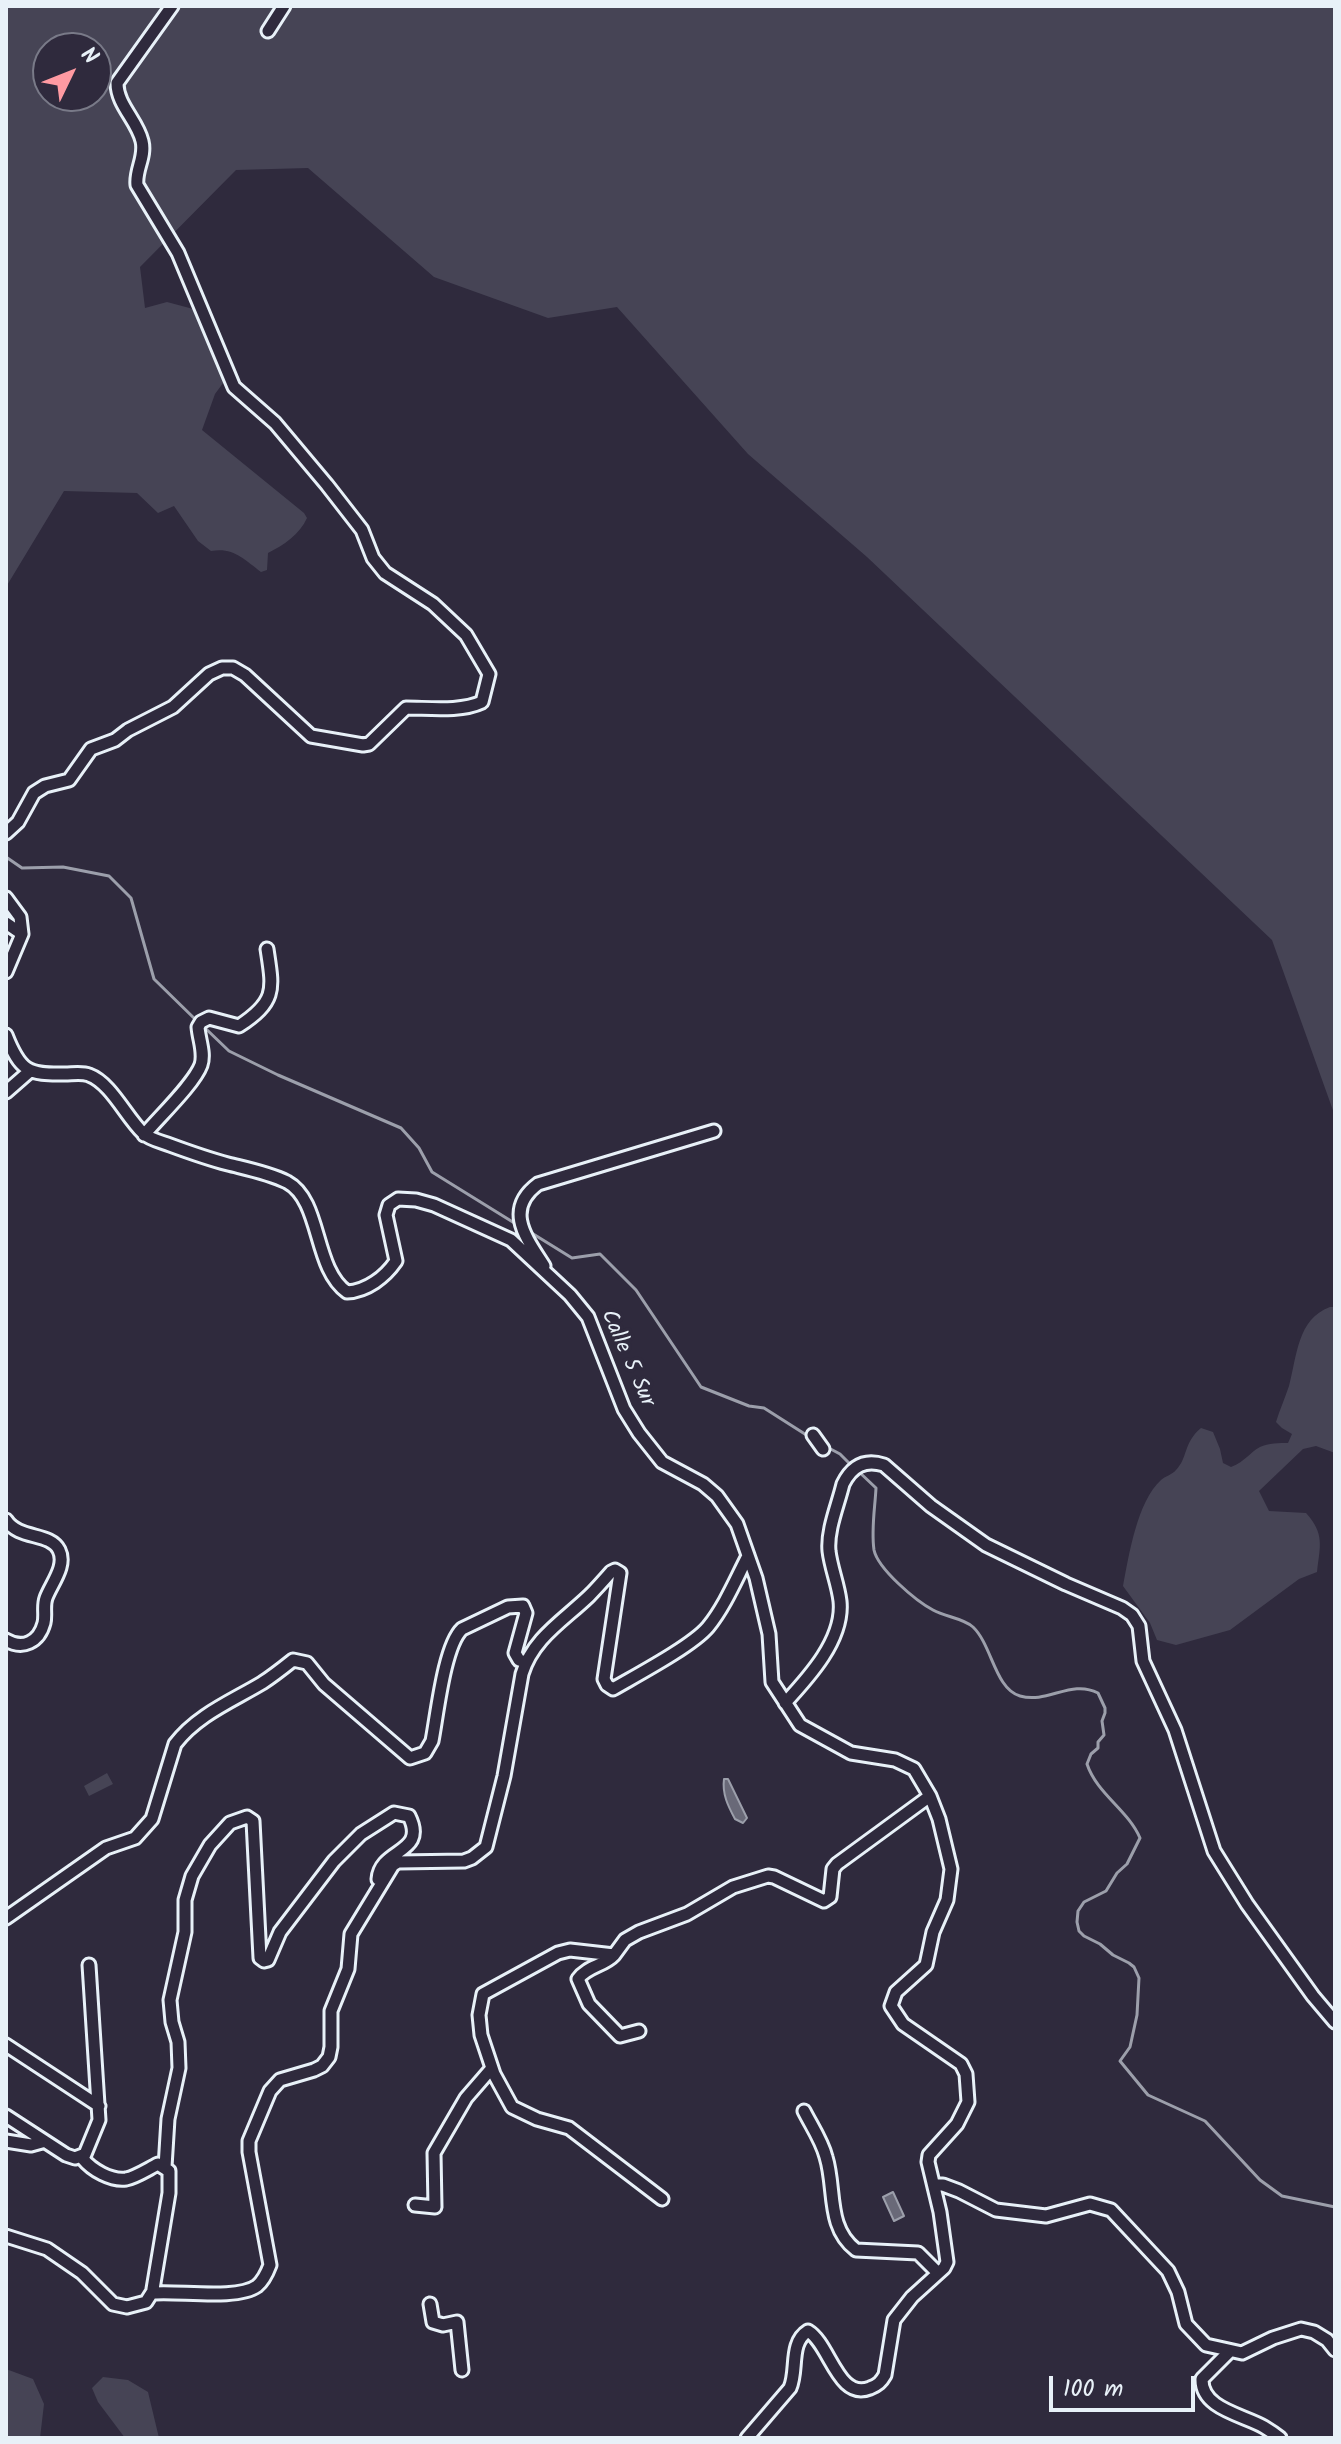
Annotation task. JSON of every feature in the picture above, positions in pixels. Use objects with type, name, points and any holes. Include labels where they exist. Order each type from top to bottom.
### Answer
[{"type":"street","points":[[6,833],[18,822],[34,793],[45,786],[69,780],[91,749],[115,740],[173,707],[209,674],[222,668],[233,668],[245,675],[311,736],[363,745],[369,744],[406,708],[456,707],[482,702],[489,674],[466,635],[433,604],[385,573],[373,558],[362,530],[327,485],[275,423],[234,387],[178,253],[137,185],[143,155],[142,140],[117,94],[117,83],[172,6]]},
{"type":"street","points":[[268,31],[284,6]]},
{"type":"street","points":[[6,898],[20,917],[22,934],[6,972]]},
{"type":"street","points":[[6,923],[22,934]]},
{"type":"street","points":[[6,1035],[11,1049],[30,1071],[38,1075],[87,1074],[96,1079],[125,1109],[144,1135],[201,1066],[199,1025],[209,1018],[239,1026],[270,997],[273,985],[267,949]]},
{"type":"street","points":[[6,1092],[30,1071]]},
{"type":"street","points":[[547,1271],[525,1236],[519,1220],[523,1199],[538,1184],[714,1131]]},
{"type":"street","name":"Calle 5 Sur","points":[[144,1135],[290,1184],[302,1196],[323,1257],[338,1286],[347,1292],[356,1292],[386,1275],[396,1261],[386,1215],[389,1205],[398,1199],[434,1205],[498,1233],[511,1240],[547,1271],[588,1317],[624,1409],[639,1433],[662,1462],[703,1484],[717,1496],[737,1524],[756,1578],[769,1634],[772,1682],[785,1703]]},
{"type":"street","points":[[813,1435],[823,1449]]},
{"type":"street","points":[[747,2438],[790,2388],[794,2380],[797,2345],[800,2336],[808,2331],[816,2337],[845,2383],[854,2390],[867,2390],[880,2383],[885,2375],[894,2320],[947,2262],[940,2212],[928,2162],[929,2155],[957,2124],[968,2102],[966,2074],[961,2064],[903,2024],[891,2006],[896,1992],[926,1965],[933,1932],[947,1900],[951,1869],[930,1796],[910,1766],[895,1760],[851,1753],[836,1746],[800,1725],[785,1703],[812,1674],[840,1617],[840,1599],[829,1552],[830,1539],[843,1484],[855,1467],[875,1463],[884,1465],[931,1506],[986,1545],[1132,1615],[1139,1626],[1143,1661],[1175,1730],[1214,1851],[1247,1904],[1335,2022]]},
{"type":"street","points":[[6,1520],[16,1532],[51,1542],[59,1549],[61,1559],[45,1600],[44,1622],[39,1636],[29,1644],[14,1644],[6,1640]]},
{"type":"street","points":[[153,2291],[226,2293],[252,2289],[267,2274],[270,2265],[249,2141],[270,2091],[280,2080],[314,2070],[329,2057],[331,2011],[348,1969],[351,1934],[393,1865],[398,1862],[464,1861],[486,1847],[507,1764],[520,1684],[526,1662],[538,1641],[615,1570],[620,1573],[604,1679],[613,1689],[691,1642],[706,1629],[720,1611],[748,1556]]},
{"type":"street","points":[[6,1918],[106,1848],[135,1838],[152,1819],[175,1744],[182,1735],[204,1716],[266,1680],[293,1660],[307,1663],[324,1684],[410,1758],[425,1753],[432,1741],[449,1653],[462,1629],[508,1607],[523,1606],[526,1613],[515,1653],[519,1660],[526,1662]]},
{"type":"street","points":[[639,2031],[618,2036],[589,2004],[578,1979],[584,1971],[610,1959],[625,1940],[639,1932],[687,1914],[733,1887],[768,1876],[827,1900],[833,1869],[837,1864],[930,1796]]},
{"type":"street","points":[[165,2167],[168,2119],[179,2068],[178,2042],[170,2000],[185,1932],[185,1900],[192,1876],[210,1845],[230,1823],[247,1817],[253,1821],[260,1953],[264,1961],[268,1960],[291,1916],[334,1861],[361,1834],[400,1812],[409,1816],[413,1836],[410,1844],[387,1859],[379,1870],[378,1879],[382,1881]]},
{"type":"street","points":[[614,1955],[570,1950],[558,1953],[485,1991],[479,2015],[481,2035],[492,2068],[512,2107],[537,2119],[569,2128],[662,2199]]},
{"type":"street","points":[[6,2236],[47,2249],[82,2273],[113,2304],[127,2307],[146,2302],[153,2291],[170,2185],[169,2171],[158,2164],[121,2179],[107,2176],[90,2167],[83,2159],[99,2120],[89,1965]]},
{"type":"street","points":[[6,2045],[99,2106]]},
{"type":"street","points":[[415,2205],[435,2207],[434,2153],[466,2098],[492,2068]]},
{"type":"street","points":[[804,2111],[826,2157],[833,2214],[851,2246],[856,2250],[918,2253],[938,2273]]},
{"type":"street","points":[[6,2116],[42,2142],[75,2158],[83,2155]]},
{"type":"street","points":[[6,2141],[31,2145],[42,2142]]},
{"type":"street","points":[[934,2185],[959,2191],[996,2210],[1046,2216],[1090,2204],[1111,2210],[1168,2271],[1178,2292],[1186,2324],[1206,2345],[1242,2353],[1301,2329],[1327,2340],[1335,2350]]},
{"type":"street","points":[[430,2304],[433,2322],[443,2325],[457,2322],[462,2370]]},
{"type":"street","points":[[1230,2351],[1202,2379],[1202,2386],[1209,2397],[1233,2415],[1262,2426],[1280,2438]]},
{"type":"shaded area","points":[[6,6],[1335,6],[1335,1116],[1272,940],[867,557],[748,454],[617,307],[548,318],[434,277],[308,168],[236,170],[140,267],[145,308],[167,302],[197,310],[226,379],[215,394],[202,430],[307,518],[286,543],[268,553],[267,570],[261,572],[232,552],[211,551],[198,541],[174,506],[158,513],[137,493],[64,491],[6,587]]},
{"type":"shaded area","points":[[1335,1307],[1335,1453],[1316,1446],[1303,1449],[1259,1491],[1269,1511],[1306,1513],[1312,1520],[1320,1541],[1317,1572],[1299,1579],[1230,1630],[1176,1645],[1157,1640],[1150,1623],[1123,1586],[1135,1530],[1146,1501],[1161,1480],[1180,1465],[1191,1439],[1201,1428],[1213,1432],[1223,1463],[1231,1467],[1260,1447],[1288,1443],[1292,1434],[1276,1422],[1300,1340],[1311,1320]]},
{"type":"shaded area","points":[[107,1773],[113,1784],[89,1796],[84,1786]]},
{"type":"shaded area","points":[[6,2369],[33,2379],[44,2404],[40,2438],[6,2438]]},
{"type":"shaded area","points":[[103,2377],[128,2380],[148,2392],[159,2438],[125,2438],[98,2402],[92,2388]]},
{"type":"water","points":[[724,1779],[728,1779],[747,1818],[743,1823],[735,1819],[728,1805]]},
{"type":"water","points":[[893,2192],[904,2216],[894,2221],[883,2197]]},
{"type":"waterway","points":[[6,857],[22,868],[63,867],[109,876],[131,898],[154,979],[198,1022]]},
{"type":"waterway","points":[[204,1027],[229,1051],[401,1128],[419,1148],[432,1172],[516,1224]]},
{"type":"waterway","points":[[530,1232],[572,1258],[600,1254],[636,1290],[701,1387],[749,1406],[764,1408],[808,1436]]},
{"type":"waterway","points":[[825,1446],[851,1465]]},
{"type":"waterway","points":[[857,1470],[876,1488],[874,1550],[899,1584],[933,1610],[973,1627],[985,1644],[999,1676],[1012,1692],[1030,1698],[1088,1689],[1098,1693],[1105,1708],[1102,1721],[1104,1735],[1087,1764],[1098,1784],[1140,1838],[1127,1864],[1106,1891],[1084,1902],[1078,1911],[1077,1922],[1084,1936],[1129,1963],[1139,1978],[1137,2015],[1130,2047],[1120,2061],[1148,2095],[1205,2121],[1260,2180],[1282,2196],[1335,2207]]}]
